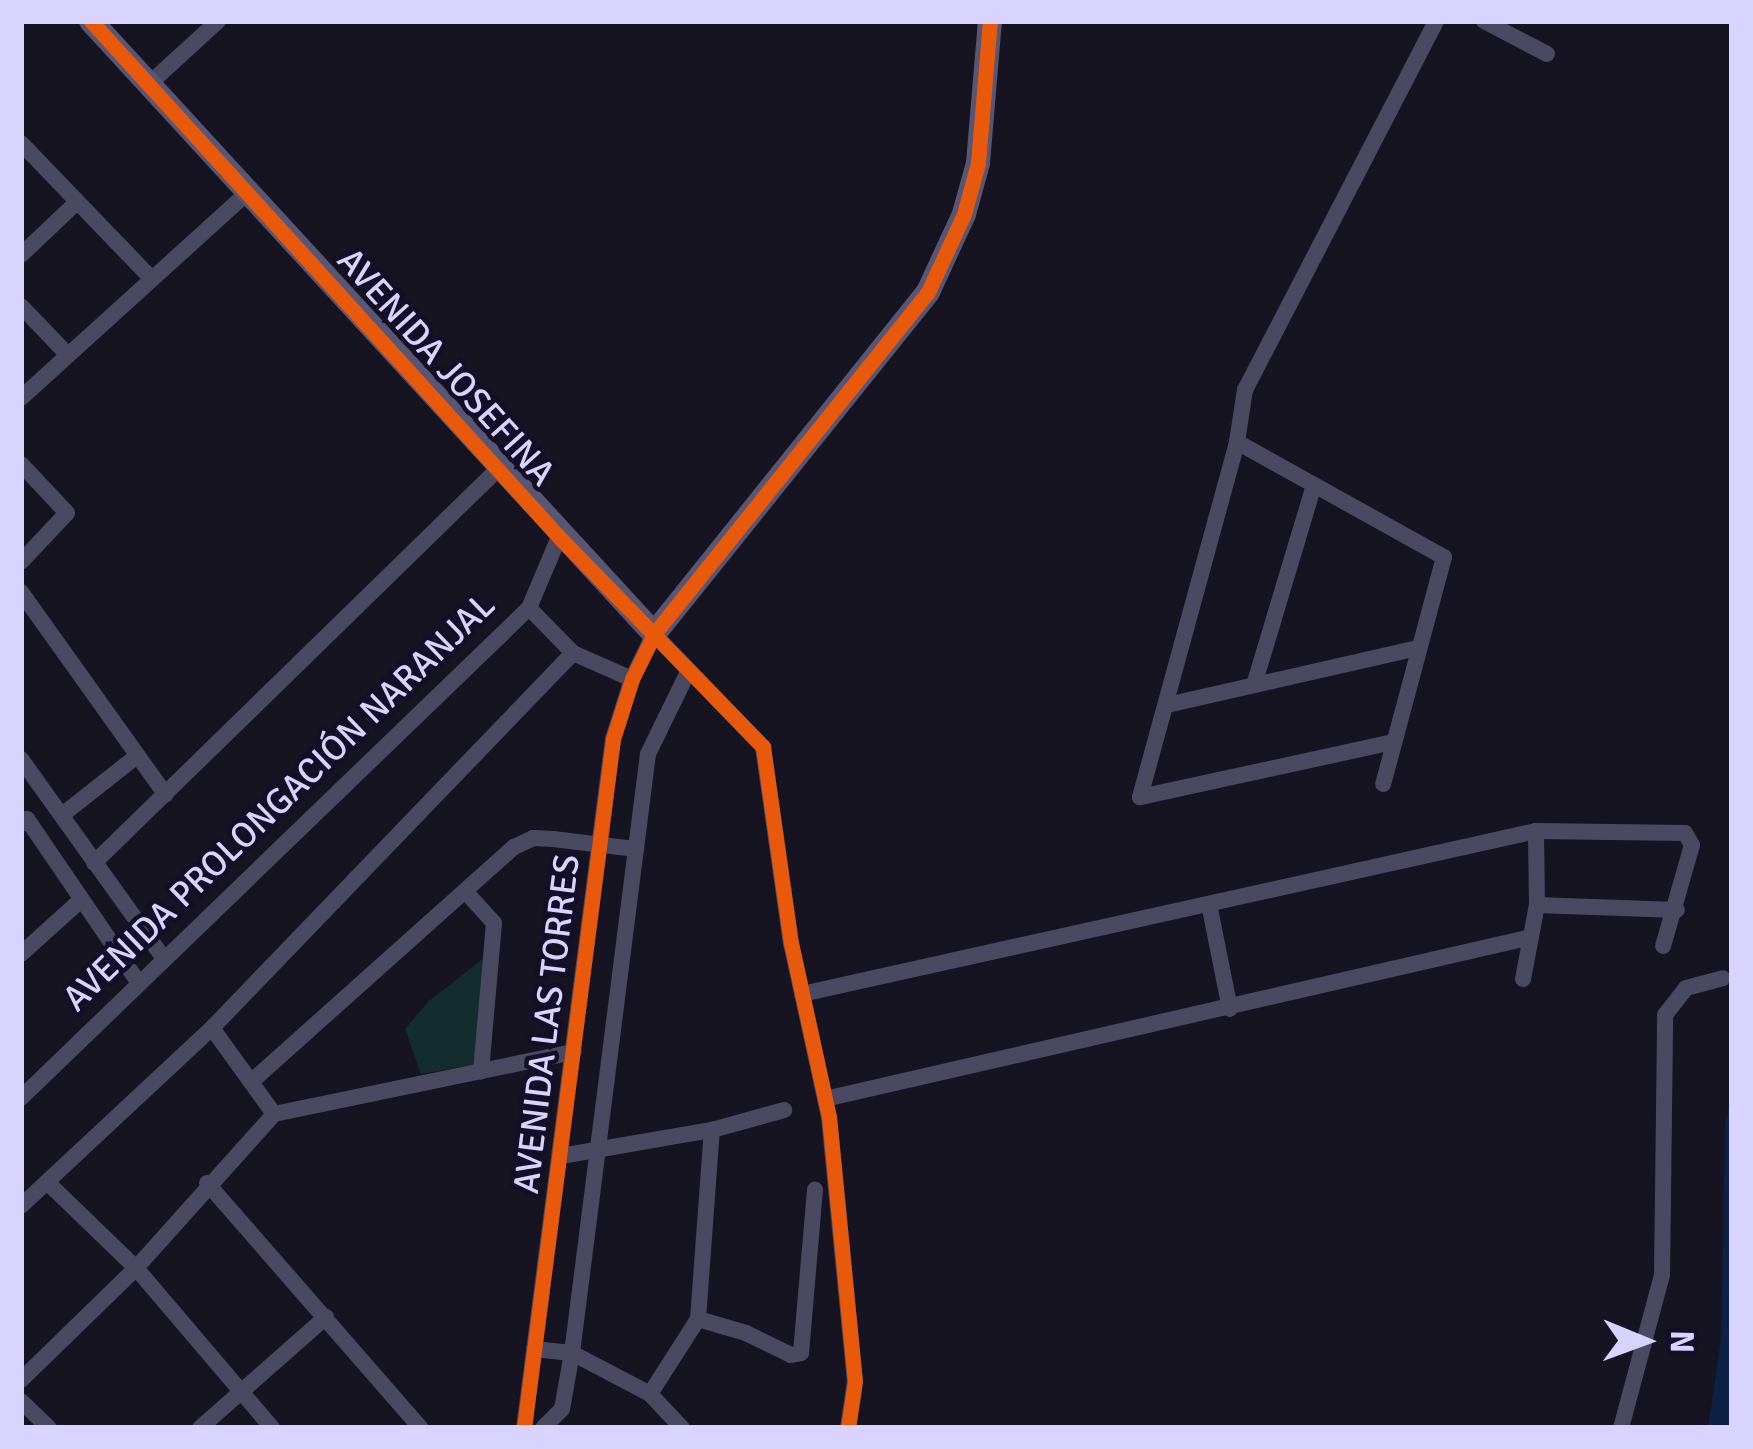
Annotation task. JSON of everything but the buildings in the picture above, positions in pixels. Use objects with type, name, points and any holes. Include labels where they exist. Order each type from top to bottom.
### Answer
[{"type":"street","name":"AVENIDA JOSEFINA","points":[[91,21],[560,537],[763,747],[802,994]]},
{"type":"street","points":[[148,85],[218,21]]},
{"type":"street","points":[[654,634],[928,292],[964,214],[978,163],[990,21]]},
{"type":"street","points":[[1394,742],[1140,797],[1237,442],[1245,390],[1436,21]]},
{"type":"street","points":[[1484,21],[1546,54]]},
{"type":"street","points":[[21,143],[149,276]]},
{"type":"street","points":[[21,398],[149,276],[247,193]]},
{"type":"street","points":[[21,255],[76,202]]},
{"type":"street","points":[[21,306],[67,354]]},
{"type":"street","points":[[1237,442],[1444,556],[1383,784]]},
{"type":"street","points":[[21,464],[67,513],[21,562]]},
{"type":"street","points":[[94,862],[498,470]]},
{"type":"street","points":[[1255,685],[1314,485]]},
{"type":"street","name":"AVENIDA PROLONGACIÓN NARANJAL","points":[[21,1099],[529,608],[560,537]]},
{"type":"street","points":[[21,592],[166,795]]},
{"type":"street","points":[[529,608],[573,653],[632,679]]},
{"type":"street","name":"AVENIDA LAS TORRES","points":[[524,1428],[613,739],[632,679],[654,634]]},
{"type":"street","points":[[1167,705],[1417,648]]},
{"type":"street","points":[[21,1206],[212,1028],[573,653]]},
{"type":"street","name":"AVENIDA LAS TORRES","points":[[543,1428],[562,1409],[572,1352],[601,1151],[647,754],[689,670]]},
{"type":"street","points":[[62,815],[137,756]]},
{"type":"street","points":[[21,759],[163,957]]},
{"type":"street","points":[[21,824],[27,819],[138,982]]},
{"type":"street","points":[[1523,979],[1537,905],[1536,832]]},
{"type":"street","points":[[848,1428],[855,1381],[825,1100],[802,994],[1536,832],[1685,833],[1692,845],[1663,946]]},
{"type":"street","points":[[251,1082],[514,847],[533,838],[636,849]]},
{"type":"street","points":[[465,891],[494,922],[481,1071]]},
{"type":"street","points":[[21,954],[81,900]]},
{"type":"street","points":[[1209,904],[1230,1009]]},
{"type":"street","points":[[1537,905],[1677,910]]},
{"type":"street","points":[[825,1100],[1531,937]]},
{"type":"street","points":[[1622,1428],[1662,1275],[1665,1016],[1686,988],[1723,978]]},
{"type":"street","points":[[212,1028],[274,1114]]},
{"type":"street","points":[[21,1379],[136,1268],[207,1183],[274,1114],[574,1052]]},
{"type":"street","points":[[562,1156],[712,1130],[784,1110]]},
{"type":"street","points":[[650,1394],[698,1319],[712,1130]]},
{"type":"street","points":[[47,1182],[136,1268],[272,1428]]},
{"type":"street","points":[[207,1183],[421,1428]]},
{"type":"street","points":[[698,1319],[746,1333],[791,1355],[801,1353],[815,1190]]},
{"type":"street","points":[[200,1428],[326,1317]]},
{"type":"street","points":[[534,1349],[572,1352],[650,1394],[682,1428]]},
{"type":"street","points":[[21,1401],[49,1428]]},
{"type":"green space","points":[[489,954],[477,1064],[421,1074],[405,1029],[429,1001]]},
{"type":"water","points":[[1732,1090],[1732,1428],[1708,1428],[1721,1339],[1725,1124]]},
{"type":"cycle path","points":[[91,21],[559,537],[763,747],[791,943],[829,1117],[855,1381],[848,1428]]},
{"type":"cycle path","points":[[524,1428],[613,739],[632,679],[654,634],[928,292],[964,214],[978,163],[990,21]]}]
